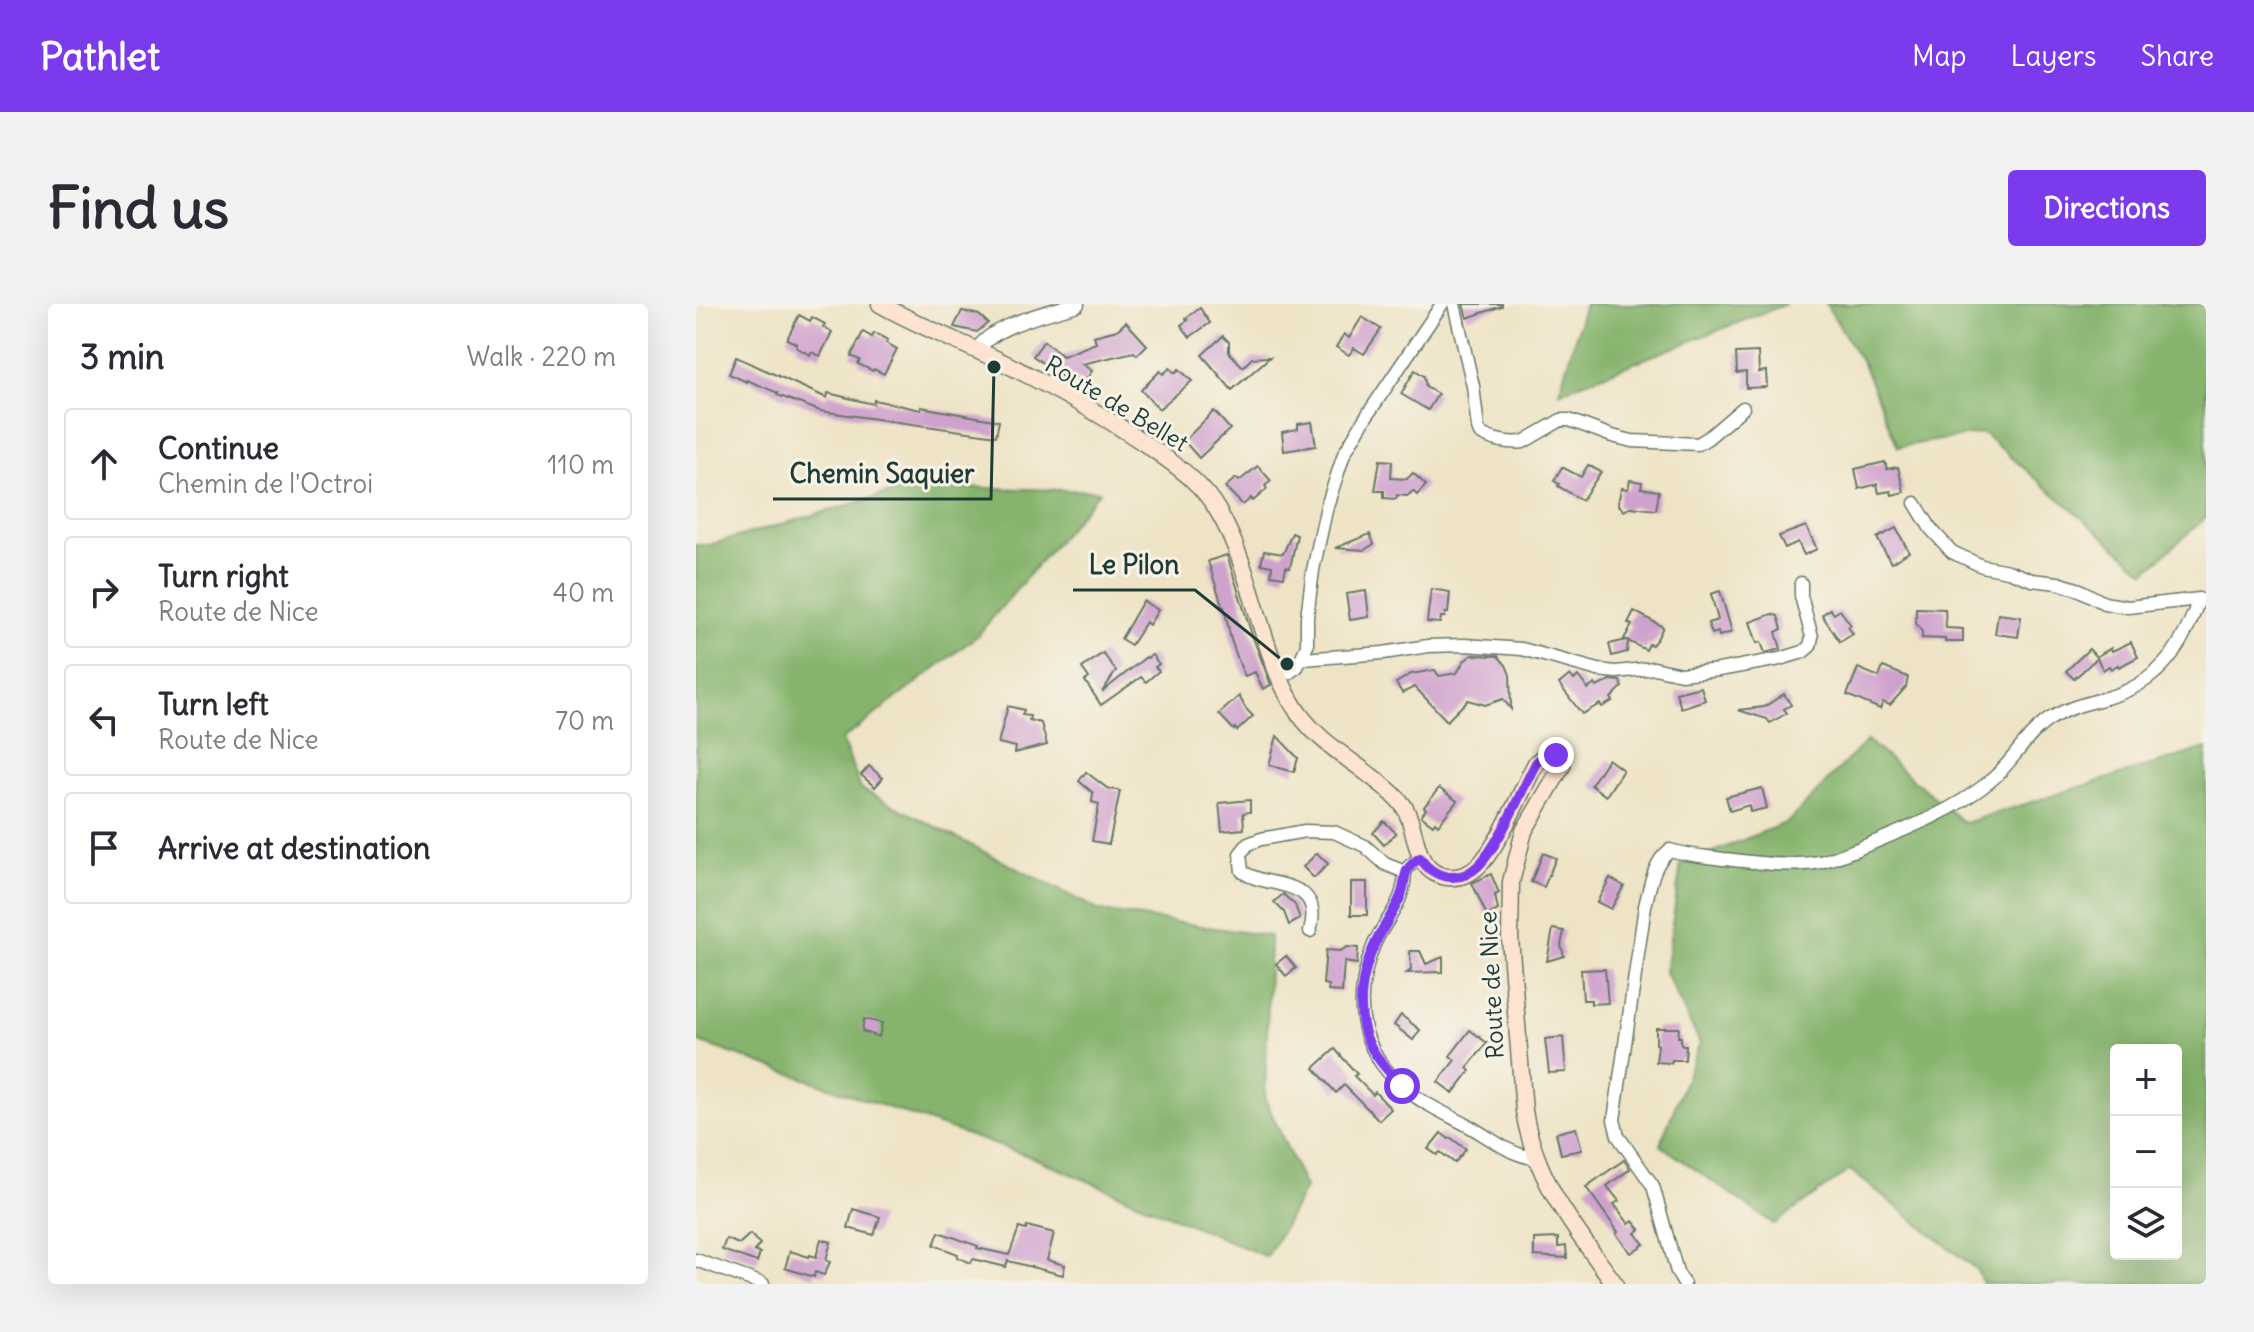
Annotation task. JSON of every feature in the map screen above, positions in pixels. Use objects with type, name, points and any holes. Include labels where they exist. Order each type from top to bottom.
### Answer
[{"type":"main road","name":"Route de Bellet","points":[[880,304],[1094,411],[1197,482],[1228,528],[1292,703],[1320,738],[1395,796],[1405,808],[1420,858]]},
{"type":"main road","name":"Route de Nice","points":[[1420,858],[1436,874],[1451,878],[1469,873],[1490,851],[1536,763],[1544,755],[1550,754],[1560,760],[1562,766],[1558,775],[1524,831],[1511,882],[1510,938],[1524,1111],[1528,1136],[1546,1182],[1615,1284]]},
{"type":"street","points":[[977,351],[985,340],[1005,328],[1077,304]]},
{"type":"street","points":[[1281,678],[1294,670],[1303,659],[1307,646],[1313,570],[1341,461],[1364,420],[1442,304]]},
{"type":"street","points":[[1454,304],[1478,428],[1485,436],[1523,442],[1561,420],[1569,420],[1632,441],[1698,444],[1743,408]]},
{"type":"street","points":[[1684,1284],[1677,1272],[1653,1186],[1618,1136],[1614,1120],[1645,906],[1661,856],[1670,850],[1687,856],[1757,864],[1822,862],[1938,814],[1990,781],[2013,760],[2031,734],[2050,719],[2074,706],[2126,691],[2154,672],[2176,651],[2189,630],[2199,599],[2128,607],[2104,603],[2069,586],[2032,580],[1982,566],[1952,552],[1931,529],[1915,503]]},
{"type":"street","points":[[1303,659],[1465,645],[1522,649],[1616,672],[1654,668],[1681,674],[1719,670],[1780,659],[1803,652],[1810,646],[1812,637],[1801,596],[1801,583]]},
{"type":"street","points":[[1310,931],[1312,914],[1307,898],[1289,885],[1248,876],[1242,871],[1240,854],[1248,844],[1289,833],[1334,832],[1365,846],[1385,864],[1405,872]]},
{"type":"street","points":[[1420,858],[1405,872],[1401,896],[1374,945],[1363,981],[1362,1021],[1366,1038],[1402,1086],[1517,1155],[1535,1158]]},
{"type":"street","points":[[696,1260],[763,1284]]},
{"type":"green space","points":[[1585,304],[1786,304],[1559,392]]},
{"type":"green space","points":[[1826,304],[2206,304],[2206,517],[2145,572],[1983,433],[1898,447],[1864,366]]},
{"type":"green space","points":[[915,486],[1100,491],[977,636],[842,740],[861,789],[1100,911],[1270,936],[1265,1099],[1305,1188],[1267,1257],[1034,1158],[696,1041],[696,545],[709,545]]},
{"type":"green space","points":[[1867,740],[1964,823],[2206,748],[2206,1284],[1983,1284],[1977,1270],[1850,1170],[1774,1224],[1660,1145],[1700,1043],[1665,972],[1681,865],[1788,822]]},
{"type":"building","points":[[1463,304],[1502,304],[1502,306],[1467,318]]},
{"type":"building","points":[[1200,308],[1210,323],[1190,337],[1181,325]]},
{"type":"building","points":[[962,311],[979,315],[988,323],[977,332],[954,327]]},
{"type":"building","points":[[799,315],[810,321],[812,317],[832,332],[820,356],[811,352],[810,355],[787,339]]},
{"type":"building","points":[[1362,317],[1381,329],[1364,354],[1354,348],[1349,355],[1336,347],[1344,334],[1349,338]]},
{"type":"building","points":[[1126,322],[1147,345],[1137,355],[1134,352],[1082,364],[1092,371],[1083,384],[1070,374],[1061,377],[1057,367],[1051,369],[1033,356],[1044,341],[1063,356],[1096,343],[1094,336],[1117,330]]},
{"type":"building","points":[[863,332],[872,337],[874,333],[888,340],[886,343],[897,349],[884,374],[858,364],[860,360],[851,356]]},
{"type":"building","points":[[1223,336],[1229,342],[1229,352],[1243,367],[1252,358],[1270,357],[1232,390],[1202,355]]},
{"type":"building","points":[[1758,352],[1759,372],[1766,371],[1767,387],[1746,388],[1746,372],[1737,373],[1736,353]]},
{"type":"building","points":[[736,357],[827,398],[828,393],[873,404],[874,400],[999,421],[996,436],[820,411],[729,374]]},
{"type":"building","points":[[1170,368],[1175,373],[1179,369],[1192,381],[1159,409],[1141,390],[1160,371],[1163,374]]},
{"type":"building","points":[[1415,370],[1424,376],[1426,387],[1438,394],[1428,410],[1401,394]]},
{"type":"building","points":[[1214,411],[1230,429],[1199,458],[1184,441]]},
{"type":"building","points":[[1312,422],[1316,446],[1284,451],[1282,432],[1298,429],[1298,424]]},
{"type":"building","points":[[1380,460],[1392,461],[1391,478],[1407,479],[1413,473],[1426,485],[1417,495],[1413,491],[1407,496],[1397,495],[1396,499],[1384,498],[1384,491],[1375,491]]},
{"type":"building","points":[[1885,462],[1887,469],[1898,467],[1904,492],[1892,495],[1891,491],[1879,493],[1877,484],[1859,489],[1855,469]]},
{"type":"building","points":[[1588,465],[1601,472],[1582,500],[1554,481],[1562,467],[1581,477]]},
{"type":"building","points":[[1258,466],[1271,481],[1253,501],[1251,498],[1243,505],[1225,487],[1236,478],[1239,481]]},
{"type":"building","points":[[1630,480],[1642,482],[1641,488],[1659,491],[1656,510],[1631,507],[1624,511],[1618,504],[1621,488],[1628,489]]},
{"type":"building","points":[[1806,526],[1817,549],[1804,555],[1798,542],[1785,548],[1779,536]]},
{"type":"building","points":[[1896,528],[1909,552],[1891,563],[1877,538]]},
{"type":"building","points":[[1292,533],[1297,535],[1290,568],[1286,567],[1284,577],[1271,575],[1272,566],[1261,564],[1264,551],[1283,554]]},
{"type":"building","points":[[1370,534],[1374,544],[1364,550],[1335,548]]},
{"type":"building","points":[[1227,555],[1271,685],[1263,689],[1255,672],[1245,676],[1240,665],[1208,561]]},
{"type":"building","points":[[1431,589],[1450,592],[1448,613],[1441,617],[1440,623],[1427,622]]},
{"type":"building","points":[[1366,591],[1369,617],[1350,620],[1346,594]]},
{"type":"building","points":[[1720,591],[1732,632],[1719,636],[1718,632],[1712,634],[1708,623],[1718,620],[1711,594]]},
{"type":"building","points":[[1143,601],[1158,610],[1131,645],[1121,639]]},
{"type":"building","points":[[1916,608],[1945,609],[1946,628],[1963,629],[1963,642],[1922,638],[1916,623]]},
{"type":"building","points":[[1830,609],[1834,614],[1840,610],[1851,625],[1848,627],[1853,634],[1840,642],[1822,615]]},
{"type":"building","points":[[1634,611],[1663,627],[1646,650],[1628,641],[1627,652],[1612,656],[1609,644],[1627,640],[1624,639],[1632,625],[1628,623]]},
{"type":"building","points":[[1772,614],[1778,616],[1782,629],[1776,632],[1781,649],[1765,653],[1761,642],[1757,643],[1750,622]]},
{"type":"building","points":[[1998,614],[2021,617],[2018,637],[1995,634]]},
{"type":"building","points":[[2131,642],[2138,657],[2119,667],[2111,669],[2109,666],[2103,670],[2097,658],[2074,679],[2066,671],[2089,649],[2096,657]]},
{"type":"building","points":[[1103,653],[1116,671],[1102,692],[1146,657],[1152,655],[1159,664],[1155,667],[1159,671],[1146,682],[1141,677],[1101,705],[1085,681],[1089,678],[1082,668]]},
{"type":"building","points":[[1472,655],[1498,656],[1506,665],[1510,675],[1511,709],[1503,699],[1485,705],[1468,700],[1447,721],[1415,687],[1402,693],[1396,683],[1411,674],[1435,670],[1439,676],[1457,673]]},
{"type":"building","points":[[1883,667],[1908,677],[1906,687],[1890,705],[1883,702],[1880,709],[1847,695],[1858,668],[1879,677]]},
{"type":"building","points":[[1570,675],[1574,680],[1578,676],[1588,689],[1610,680],[1620,681],[1622,687],[1611,698],[1613,701],[1582,714],[1559,684]]},
{"type":"building","points":[[1701,687],[1705,700],[1681,708],[1676,693]]},
{"type":"building","points":[[1784,694],[1791,705],[1784,709],[1787,713],[1770,723],[1767,719],[1738,710],[1764,707]]},
{"type":"building","points":[[1239,696],[1253,716],[1237,731],[1219,714]]},
{"type":"building","points":[[1008,706],[1024,710],[1022,715],[1041,723],[1047,745],[1015,753],[1016,747],[998,743]]},
{"type":"building","points":[[1277,736],[1298,758],[1294,772],[1269,765]]},
{"type":"building","points":[[1608,759],[1623,770],[1606,796],[1591,785]]},
{"type":"building","points":[[869,766],[883,778],[875,787],[861,775]]},
{"type":"building","points":[[1086,772],[1107,788],[1120,791],[1109,844],[1092,841],[1099,804],[1092,802],[1093,793],[1079,781]]},
{"type":"building","points":[[1439,788],[1457,801],[1438,825],[1435,822],[1433,825],[1421,816]]},
{"type":"building","points":[[1762,788],[1767,808],[1750,812],[1749,805],[1730,811],[1726,797]]},
{"type":"building","points":[[1250,800],[1250,812],[1243,813],[1244,829],[1222,831],[1219,803]]},
{"type":"building","points":[[1384,821],[1396,833],[1384,845],[1373,833]]},
{"type":"building","points":[[1317,853],[1328,864],[1314,878],[1303,867]]},
{"type":"building","points":[[1543,853],[1556,858],[1544,887],[1531,882]]},
{"type":"building","points":[[1491,874],[1499,893],[1495,895],[1498,910],[1487,916],[1472,883]]},
{"type":"building","points":[[1610,878],[1624,886],[1611,909],[1597,902]]},
{"type":"building","points":[[1351,882],[1367,882],[1367,915],[1351,915]]},
{"type":"building","points":[[1283,894],[1295,905],[1300,919],[1289,925],[1284,912],[1274,902]]},
{"type":"building","points":[[1553,929],[1564,931],[1561,945],[1564,956],[1547,961]]},
{"type":"building","points":[[1347,947],[1358,948],[1357,964],[1344,962],[1342,992],[1328,991],[1329,985],[1323,984],[1326,950],[1340,951]]},
{"type":"building","points":[[1410,951],[1420,951],[1426,964],[1443,957],[1443,972],[1407,973],[1411,970]]},
{"type":"building","points":[[1286,956],[1296,968],[1286,976],[1276,964]]},
{"type":"building","points":[[1605,969],[1608,1003],[1591,1004],[1591,1000],[1583,1000],[1581,970]]},
{"type":"building","points":[[1401,1015],[1420,1030],[1413,1040],[1394,1025]]},
{"type":"building","points":[[864,1019],[882,1023],[879,1037],[862,1031]]},
{"type":"building","points":[[1656,1028],[1679,1028],[1681,1045],[1686,1045],[1685,1060],[1656,1062]]},
{"type":"building","points":[[1470,1030],[1487,1043],[1467,1068],[1470,1071],[1453,1093],[1438,1082],[1455,1060],[1450,1056]]},
{"type":"building","points":[[1563,1037],[1566,1072],[1549,1073],[1545,1039]]},
{"type":"building","points":[[1335,1049],[1357,1074],[1354,1076],[1391,1109],[1379,1120],[1344,1085],[1336,1093],[1314,1068]]},
{"type":"building","points":[[1576,1128],[1582,1150],[1561,1154],[1556,1133]]},
{"type":"building","points":[[1441,1133],[1466,1149],[1455,1163],[1440,1152],[1437,1155],[1428,1149]]},
{"type":"building","points":[[1624,1160],[1630,1169],[1607,1186],[1619,1201],[1614,1204],[1629,1224],[1633,1221],[1640,1229],[1635,1233],[1644,1244],[1631,1253],[1586,1187]]},
{"type":"building","points":[[853,1209],[880,1217],[874,1235],[848,1228]]},
{"type":"building","points":[[1027,1226],[1054,1233],[1047,1260],[1065,1265],[1063,1275],[1008,1259],[1006,1267],[973,1259],[971,1263],[957,1257],[958,1254],[934,1245],[939,1232],[977,1248],[1009,1255],[1019,1228],[1026,1230]]},
{"type":"building","points":[[750,1234],[760,1244],[754,1251],[760,1253],[757,1262],[722,1250],[726,1239],[739,1244]]},
{"type":"building","points":[[1558,1238],[1558,1247],[1566,1246],[1567,1258],[1534,1256],[1534,1239]]},
{"type":"building","points":[[821,1239],[831,1242],[826,1260],[830,1262],[824,1275],[815,1272],[814,1277],[785,1268],[790,1251],[816,1257]]},
{"type":"place","name":"Chemin Saquier","points":[[994,367]]},
{"type":"place","name":"Le Pilon","points":[[1287,664]]},
{"type":"route","points":[[1402,1086],[1366,1038],[1362,1002],[1363,981],[1374,945],[1401,896],[1405,872],[1420,858],[1436,874],[1451,878],[1469,873],[1490,851],[1536,763],[1544,755],[1556,755]]}]
